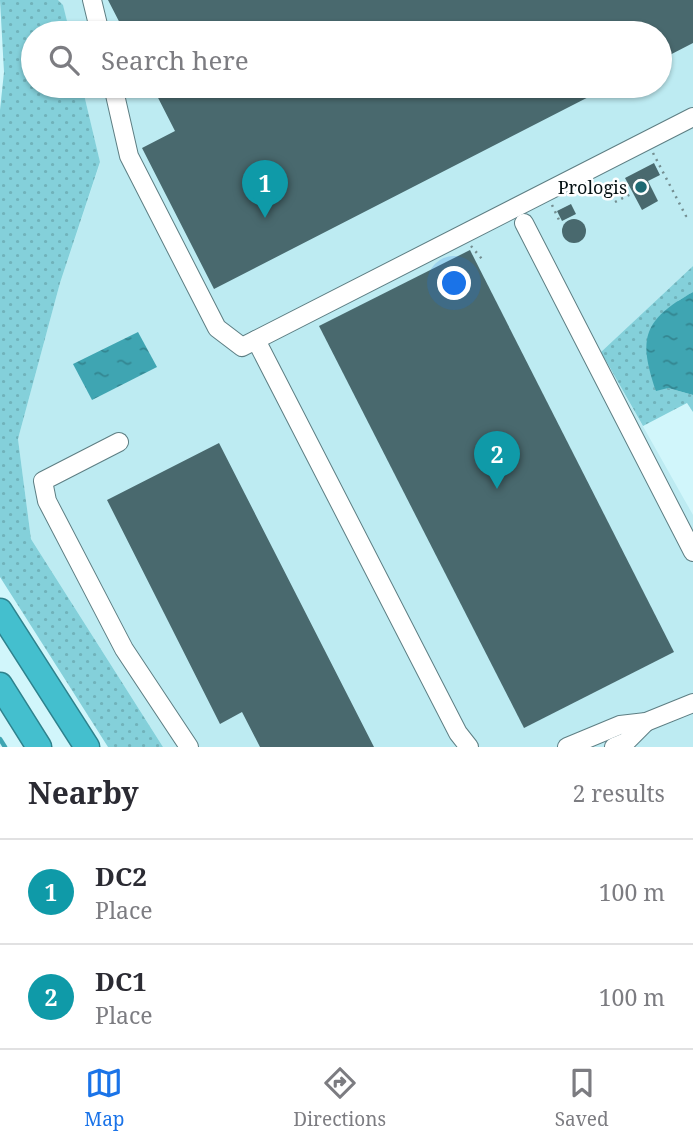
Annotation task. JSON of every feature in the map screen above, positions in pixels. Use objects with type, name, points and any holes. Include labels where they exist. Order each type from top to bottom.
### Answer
[{"type":"highway","points":[[0,611],[87,747]]},
{"type":"highway","points":[[0,685],[39,747]]},
{"type":"lane","points":[[92,0],[97,21]]},
{"type":"lane","points":[[116,98],[129,156],[217,328],[242,347],[693,117]]},
{"type":"lane","points":[[524,223],[693,552]]},
{"type":"lane","points":[[256,340],[458,733],[469,747]]},
{"type":"lane","points":[[119,442],[43,481],[47,501],[124,649],[189,747]]},
{"type":"lane","points":[[567,747],[620,725],[646,722],[693,703]]},
{"type":"lane","points":[[614,747],[626,742],[646,722]]},
{"type":"path","points":[[647,141],[686,216],[682,218]]},
{"type":"path","points":[[615,202],[633,192]]},
{"type":"shaded area","points":[[0,0],[58,0],[63,5],[67,21],[21,21],[21,98],[85,98],[100,162],[60,283],[18,439],[31,539],[163,747],[108,747],[0,577],[0,110],[4,72]]},
{"type":"shaded area","points":[[58,0],[693,0],[693,266],[601,352],[693,515],[693,747],[163,747],[31,539],[18,439],[60,283],[100,163],[85,98],[672,98],[672,21],[67,21],[63,6]]},
{"type":"shaded area","points":[[693,266],[693,292],[678,301],[668,388],[693,395],[693,412],[687,403],[643,426],[601,352]]},
{"type":"water","points":[[693,292],[693,395],[668,388],[656,391],[647,357],[649,332],[664,312]]},
{"type":"water","points":[[138,332],[157,367],[92,400],[73,364]]},
{"type":"building","points":[[108,0],[693,0],[693,43],[672,54],[672,21],[119,21]]},
{"type":"building","points":[[158,98],[587,98],[214,289],[142,148],[175,131]]},
{"type":"building","name":"Prologis","points":[[654,163],[660,175],[648,181],[658,201],[642,210],[625,178]]},
{"type":"building","points":[[571,204],[576,214],[562,221],[557,211]]},
{"type":"building","points":[[574,219],[583,222],[586,231],[583,240],[574,243],[565,240],[562,231],[565,222]]},
{"type":"building","points":[[470,250],[674,652],[524,728],[319,326]]},
{"type":"building","points":[[219,443],[374,747],[260,747],[242,712],[220,724],[107,500]]},
{"type":"waterway","points":[[0,739],[5,747]]},
{"type":"place","name":"Prologis","points":[[641,187]]},
{"type":"place","name":"DC2","points":[[265,218]]},
{"type":"place","name":"DC1","points":[[497,489]]}]
